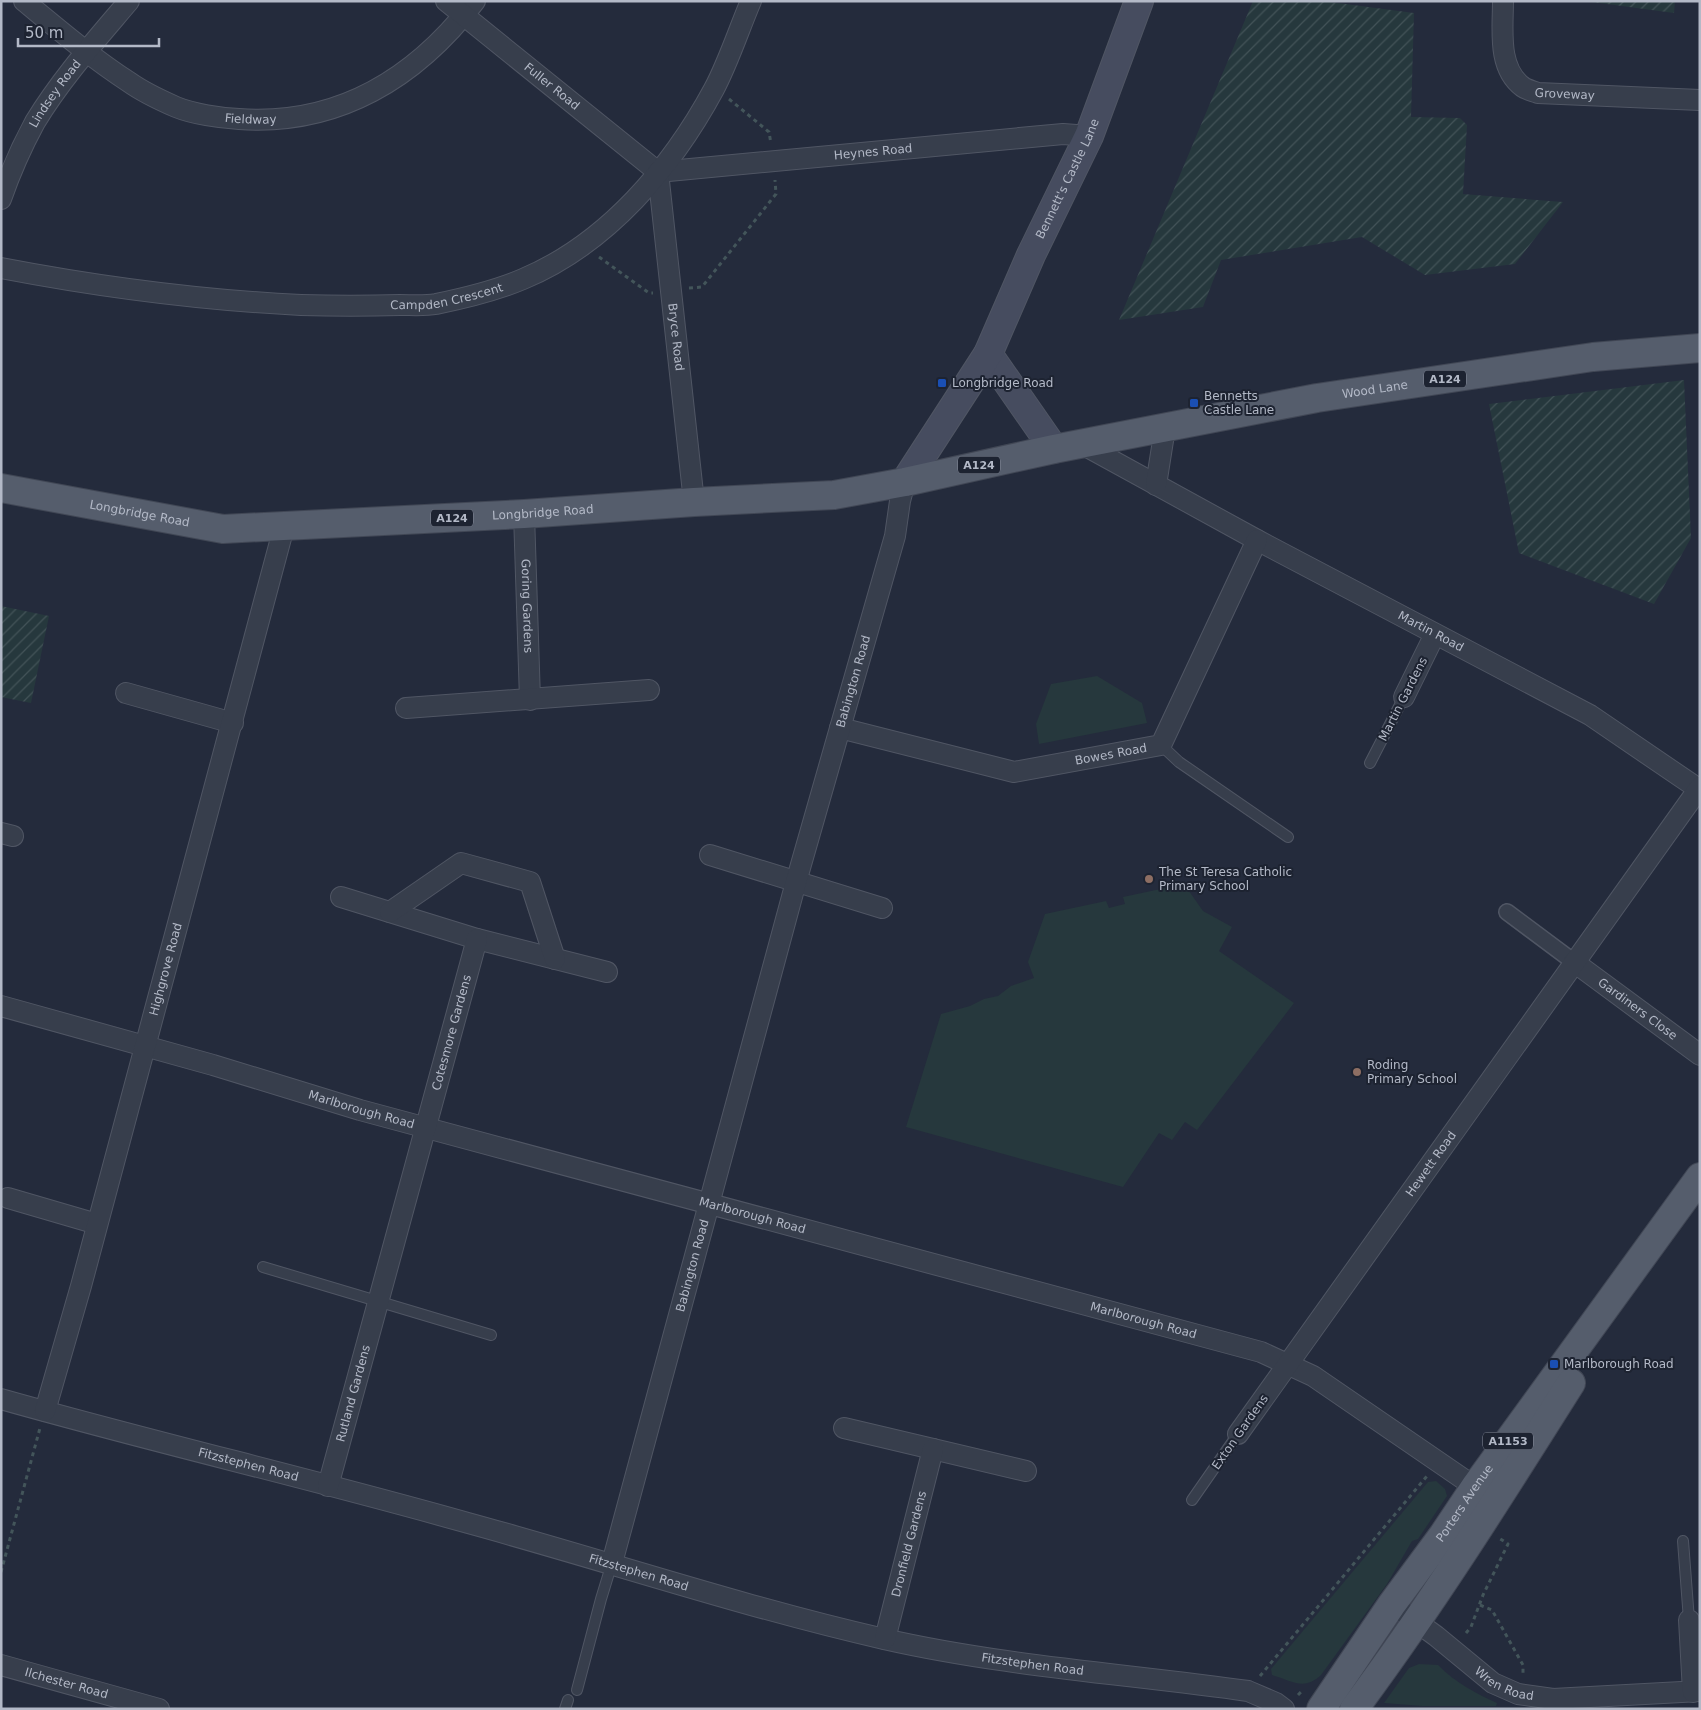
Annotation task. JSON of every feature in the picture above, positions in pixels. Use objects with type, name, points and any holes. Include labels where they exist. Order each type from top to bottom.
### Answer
[{"type":"main road","name":"Bennett's Castle Lane","points":[[905,482],[988,354],[1032,255],[1089,136],[1139,1]]},
{"type":"main road","name":"Wood Lane","points":[[1054,449],[1317,398],[1593,357],[1700,348]]},
{"type":"main road","points":[[988,354],[1054,449]]},
{"type":"main road","name":"Longbridge Road","points":[[1,488],[223,529],[284,527],[834,495],[905,482],[1054,449]]},
{"type":"main road","name":"Porters Avenue","points":[[1302,1700],[1392,1604],[1700,1177]]},
{"type":"main road","name":"Porters Avenue","points":[[1354,1709],[1417,1622],[1481,1526],[1573,1380],[1700,1202]]},
{"type":"street","name":"Fieldway","points":[[24,1],[130,83],[178,108],[222,118],[262,121],[315,113],[363,97],[400,76],[428,53],[469,8]]},
{"type":"street","name":"Lindsey Road","points":[[1,199],[35,123],[87,51],[129,1]]},
{"type":"street","name":"Fuller Road","points":[[446,1],[469,8],[658,172]]},
{"type":"street","name":"Campden Crescent","points":[[1,268],[120,289],[254,303],[353,307],[434,304],[483,294],[523,279],[565,258],[605,227],[639,196],[682,142],[715,87],[750,1]]},
{"type":"street","name":"Groveway","points":[[1503,1],[1503,42],[1506,63],[1512,77],[1524,88],[1538,93],[1700,100]]},
{"type":"street","name":"Heynes Road","points":[[658,172],[1063,134],[1089,136]]},
{"type":"street","name":"Bryce Road","points":[[658,172],[694,502]]},
{"type":"street","points":[[1156,485],[1165,428]]},
{"type":"street","name":"Martin Road","points":[[1082,444],[1257,540],[1590,715],[1699,789]]},
{"type":"street","name":"Babington Road","points":[[612,1564],[796,882],[895,536],[905,482]]},
{"type":"street","name":"Goring Gardens","points":[[524,514],[530,700]]},
{"type":"street","name":"Highgrove Road","points":[[45,1411],[233,723],[284,527]]},
{"type":"street","name":"Bowes Road","points":[[840,728],[1014,772],[1161,745],[1257,540]]},
{"type":"street","name":"Martin Gardens","points":[[1404,697],[1435,634]]},
{"type":"street","points":[[406,708],[650,690]]},
{"type":"street","points":[[126,693],[233,723]]},
{"type":"street","name":"Hewett Road","points":[[1288,1363],[1699,789]]},
{"type":"street","points":[[710,854],[882,908]]},
{"type":"street","points":[[390,912],[460,863],[530,882],[555,959]]},
{"type":"street","points":[[341,897],[478,939],[607,972]]},
{"type":"street","points":[[1507,912],[1574,962]]},
{"type":"street","name":"Cotesmore Gardens","points":[[425,1127],[478,939]]},
{"type":"street","name":"Gardiners Close","points":[[1574,962],[1700,1055]]},
{"type":"street","name":"Marlborough Road","points":[[1,1006],[360,1110],[1261,1352],[1288,1363],[1321,1381],[1475,1487]]},
{"type":"street","name":"Rutland Gardens","points":[[328,1486],[425,1127]]},
{"type":"street","points":[[8,1198],[97,1224]]},
{"type":"street","name":"Exton Gardens","points":[[1238,1434],[1288,1363]]},
{"type":"street","name":"Fitzstephen Road","points":[[1,1399],[464,1522],[743,1604],[885,1640],[982,1658],[1248,1692],[1276,1703],[1302,1700]]},
{"type":"street","points":[[844,1428],[1026,1471]]},
{"type":"street","name":"Dronfield Gardens","points":[[885,1640],[933,1449]]},
{"type":"street","name":"Wren Road","points":[[1392,1604],[1492,1683],[1518,1694],[1552,1699],[1696,1692]]},
{"type":"street","points":[[1689,1620],[1696,1692]]},
{"type":"street","name":"Ilchester Road","points":[[1,1665],[159,1709]]},
{"type":"lane","name":"Martin Gardens","points":[[1370,763],[1404,697]]},
{"type":"lane","points":[[1161,745],[1179,762],[1288,837]]},
{"type":"lane","points":[[263,1267],[491,1334]]},
{"type":"lane","name":"Exton Gardens","points":[[1192,1500],[1238,1434]]},
{"type":"lane","points":[[1683,1541],[1689,1620]]},
{"type":"lane","points":[[577,1690],[612,1564]]},
{"type":"path","points":[[582,245],[649,293],[702,287],[776,194],[769,132],[715,87]]},
{"type":"path","points":[[1,1572],[36,1445]]},
{"type":"path","points":[[1260,1677],[1431,1471]]},
{"type":"path","points":[[1466,1632],[1471,1626],[1483,1595],[1508,1544],[1494,1534]]},
{"type":"path","points":[[1480,1605],[1492,1610],[1523,1665],[1524,1683],[1518,1694]]},
{"type":"shaded area","points":[[1253,1],[1323,1],[1414,13],[1411,117],[1460,118],[1467,125],[1463,194],[1563,202],[1515,264],[1425,275],[1362,237],[1221,260],[1203,307],[1119,320]]},
{"type":"shaded area","points":[[1592,1],[1675,1],[1674,13]]},
{"type":"shaded area","points":[[1684,380],[1691,538],[1654,604],[1519,553],[1489,404]]},
{"type":"shaded area","points":[[1,606],[49,616],[31,703],[1,697]]},
{"type":"shaded area","points":[[1097,676],[1142,703],[1147,723],[1039,744],[1036,724],[1051,684]]},
{"type":"shaded area","points":[[1184,884],[1203,911],[1232,927],[1219,951],[1294,1003],[1197,1130],[1185,1122],[1172,1140],[1159,1133],[1123,1187],[906,1127],[941,1014],[998,996],[1011,986],[1034,978],[1028,962],[1045,914],[1106,901],[1109,908],[1125,904],[1123,897]]},
{"type":"shaded area","points":[[1436,1481],[1445,1489],[1447,1496],[1418,1539],[1412,1541],[1387,1584],[1321,1675],[1309,1683],[1303,1684],[1272,1675],[1271,1669],[1428,1482]]},
{"type":"shaded area","points":[[1419,1664],[1438,1665],[1466,1687],[1497,1703],[1496,1706],[1422,1706],[1384,1703],[1409,1668]]},
{"type":"place","name":"Longbridge Road","points":[[942,383]]},
{"type":"place","name":"Bennetts Castle Lane","points":[[1194,403]]},
{"type":"place","name":"The St Teresa Catholic Primary School","points":[[1149,879]]},
{"type":"place","name":"Roding Primary School","points":[[1357,1072]]},
{"type":"place","name":"Marlborough Road","points":[[1554,1364]]}]
